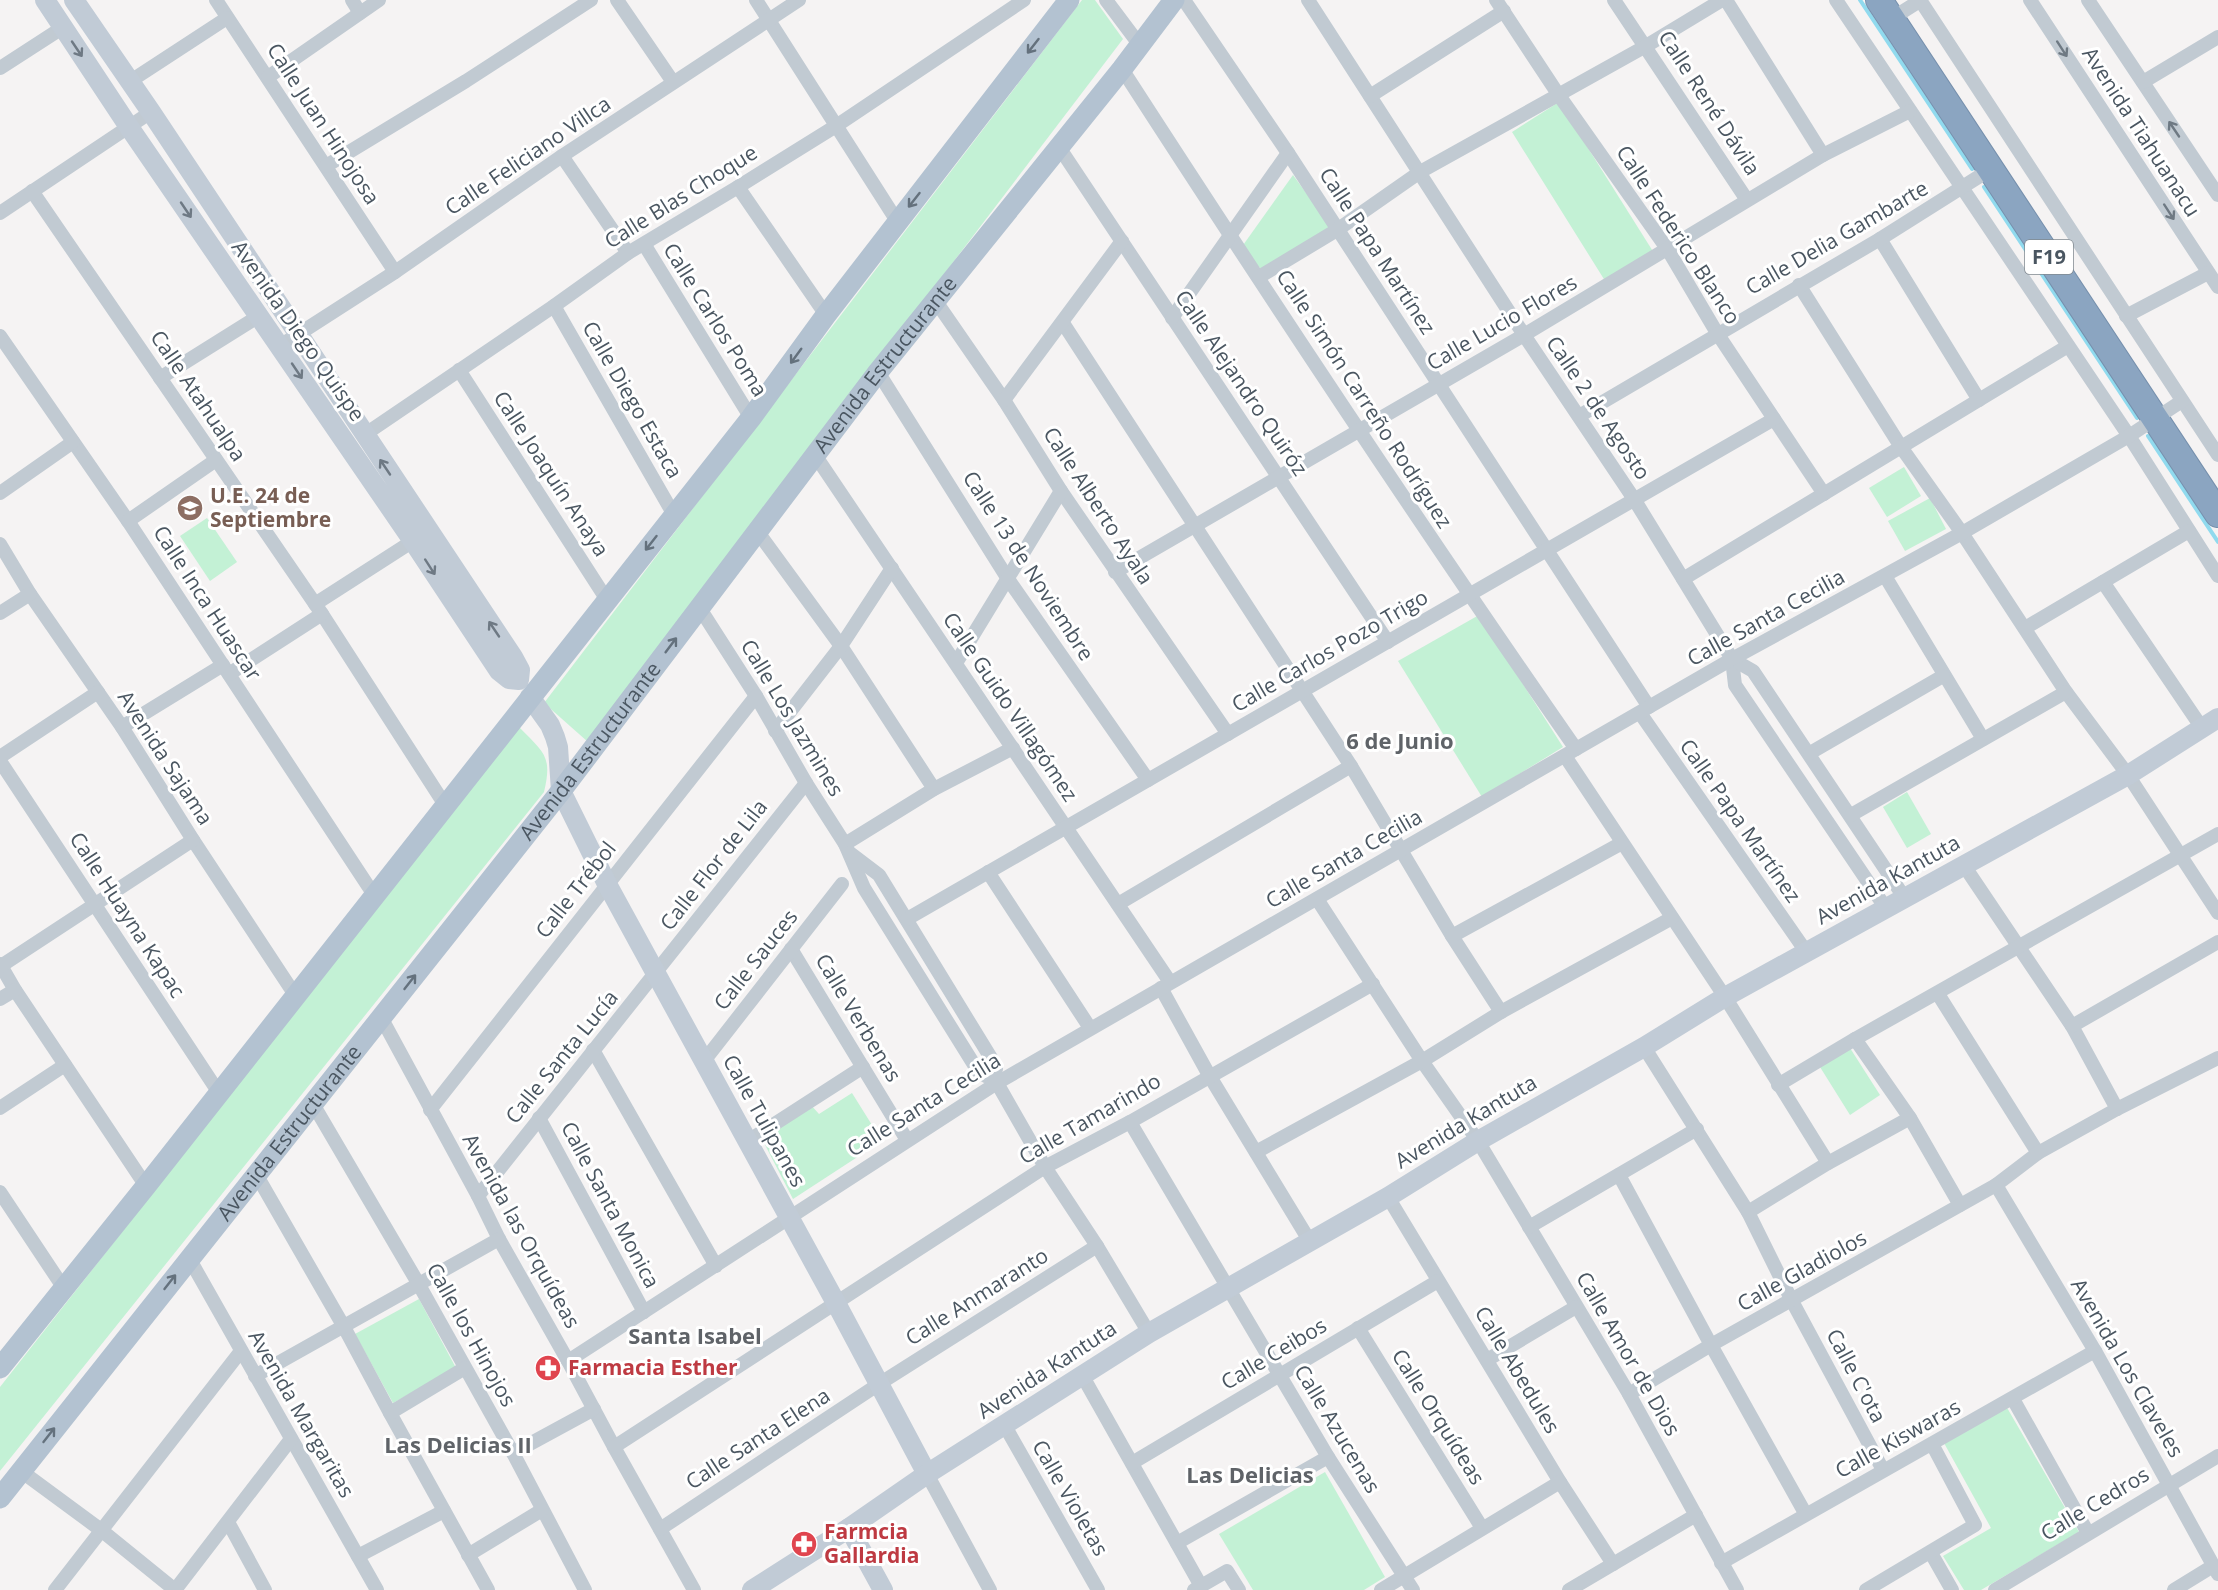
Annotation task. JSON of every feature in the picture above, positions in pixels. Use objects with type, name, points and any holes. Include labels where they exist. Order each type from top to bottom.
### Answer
[{"type":"highway","name":"F19","points":[[1885,10],[2218,514]]},
{"type":"main road","points":[[0,1368],[445,805],[525,688],[607,600],[751,418],[897,221],[1069,0]]},
{"type":"main road","name":"Avenida Estructurante","points":[[0,1498],[561,790],[878,372],[1122,69],[1174,0]]},
{"type":"street","name":"Avenida Diego Quispe","points":[[45,0],[499,671],[525,688]]},
{"type":"street","name":"Avenida Diego Quispe","points":[[74,0],[513,657],[525,688],[550,725],[555,737],[558,747],[561,790]]},
{"type":"street","name":"Calle Juan Hinojosa","points":[[216,0],[226,18],[268,76],[394,272]]},
{"type":"street","points":[[352,0],[360,13]]},
{"type":"street","points":[[268,76],[379,0]]},
{"type":"street","points":[[326,166],[466,81],[591,0]]},
{"type":"street","points":[[617,0],[673,82]]},
{"type":"street","points":[[756,0],[897,221]]},
{"type":"street","name":"Calle Feliciano Villca","points":[[280,346],[799,0]]},
{"type":"street","name":"Calle Blas Choque","points":[[364,435],[628,253],[836,126],[1024,0]]},
{"type":"street","points":[[1106,0],[1139,44]]},
{"type":"street","name":"Calle Papa Martínez","points":[[1184,0],[1288,153],[1547,550],[1644,710],[1807,953]]},
{"type":"street","name":"Calle 2 de Agosto","points":[[1308,0],[1524,335],[1634,500],[1732,660],[1735,684],[1885,907]]},
{"type":"street","name":"Calle René Dávila","points":[[1614,0],[1747,200]]},
{"type":"street","points":[[1259,277],[1337,230],[1420,172],[1724,0],[1823,155]]},
{"type":"street","points":[[1836,0],[2129,436],[2218,576]]},
{"type":"street","points":[[1885,10],[1920,0],[2218,455]]},
{"type":"street","name":"Avenida Tiahuanacu","points":[[2030,0],[2218,287]]},
{"type":"street","name":"Avenida Tiahuanacu","points":[[2088,0],[2218,195]]},
{"type":"street","points":[[1370,96],[1500,6]]},
{"type":"street","name":"Calle Federico Blanco","points":[[1500,6],[1558,94],[1668,250],[1717,333],[1824,494]]},
{"type":"street","points":[[129,82],[226,18]]},
{"type":"street","points":[[0,68],[62,28]]},
{"type":"street","points":[[2143,82],[2218,37]]},
{"type":"street","name":"Calle Simón Carreño Rodríguez","points":[[1122,69],[1229,235],[1469,595],[1570,752],[1622,843],[1725,997],[1828,1163]]},
{"type":"street","name":"Calle Lucio Flores","points":[[1115,572],[1524,335],[1823,155],[1910,111]]},
{"type":"street","points":[[0,213],[151,112]]},
{"type":"street","name":"Calle Alejandro Quiróz","points":[[1059,147],[1388,642]]},
{"type":"street","points":[[1172,318],[1288,153]]},
{"type":"street","points":[[562,156],[628,253]]},
{"type":"street","name":"Calle Delia Gambarte","points":[[1579,416],[1880,239],[1991,169]]},
{"type":"street","points":[[738,187],[826,315]]},
{"type":"street","name":"Calle Atahualpa","points":[[33,191],[319,609],[445,805]]},
{"type":"street","points":[[1880,239],[1979,400]]},
{"type":"street","points":[[1004,400],[1122,241]]},
{"type":"street","name":"Calle Carlos Poma","points":[[644,244],[751,418]]},
{"type":"street","points":[[2126,316],[2208,273]]},
{"type":"street","points":[[1799,285],[1901,447],[1962,533],[2066,692],[2128,774],[2218,913]]},
{"type":"street","name":"Calle Alberto Ayala","points":[[935,300],[1004,400],[1115,572],[1228,734]]},
{"type":"street","name":"Calle Diego Estaca","points":[[554,306],[674,515]]},
{"type":"street","points":[[160,378],[259,316]]},
{"type":"street","points":[[1063,323],[1351,766],[1452,936],[1501,1012]]},
{"type":"street","name":"Calle Inca Huascar","points":[[0,336],[128,521],[374,896]]},
{"type":"street","points":[[1683,579],[2068,346]]},
{"type":"street","name":"Calle Joaquín Anaya","points":[[459,370],[607,600]]},
{"type":"street","name":"Calle 13 de Noviembre","points":[[878,372],[1008,579],[1148,780]]},
{"type":"street","name":"Calle Santa Cecilia","points":[[568,1361],[716,1266],[995,1080],[1317,899],[1732,660],[1962,533],[2129,436],[2182,401]]},
{"type":"street","name":"Calle Carlos Pozo Trigo","points":[[907,919],[1774,419]]},
{"type":"street","points":[[0,493],[73,442]]},
{"type":"street","name":"Calle Guido Villagómez","points":[[815,455],[1118,904],[1165,985],[1209,1075],[1309,1240]]},
{"type":"street","points":[[128,521],[216,460]]},
{"type":"street","points":[[956,663],[1061,491]]},
{"type":"street","points":[[757,531],[841,646],[934,789]]},
{"type":"street","points":[[2025,628],[2189,531]]},
{"type":"street","points":[[122,727],[226,670],[319,609],[413,541]]},
{"type":"street","name":"Avenida Sajama","points":[[0,544],[30,594],[122,727],[295,995]]},
{"type":"street","points":[[776,731],[841,646],[892,568]]},
{"type":"street","points":[[1886,576],[1943,676],[1983,739]]},
{"type":"street","points":[[2103,582],[2210,723]]},
{"type":"street","points":[[0,613],[30,594]]},
{"type":"street","name":"Calle Los Jazmines","points":[[699,607],[756,696],[847,848],[864,888],[978,1071],[995,1080]]},
{"type":"street","name":"Calle 2 de Agosto","points":[[1732,660],[1753,671],[1810,753],[1904,897]]},
{"type":"street","points":[[1810,753],[1943,676]]},
{"type":"street","points":[[0,759],[98,692]]},
{"type":"street","points":[[1851,815],[2066,692]]},
{"type":"street","name":"Calle Trébol","points":[[430,1110],[756,696]]},
{"type":"street","name":"Avenida Kantuta","points":[[752,1590],[849,1528],[927,1473],[1005,1426],[1149,1333],[1388,1197],[1725,997],[2128,774],[2210,723]]},
{"type":"street","points":[[847,848],[934,789],[1013,748]]},
{"type":"street","name":"Calle Huayna Kapac","points":[[0,759],[219,1093]]},
{"type":"street","points":[[1118,904],[1351,766]]},
{"type":"street","name":"Calle Flor de Lila","points":[[656,974],[806,783]]},
{"type":"street","name":"Calle Tulipanes","points":[[561,790],[607,884],[927,1473]]},
{"type":"street","points":[[1778,1085],[1855,1039],[2218,834]]},
{"type":"street","points":[[146,1186],[15,990],[1,965],[193,840]]},
{"type":"street","points":[[1452,936],[1622,843]]},
{"type":"street","name":"Calle Los Jazmines","points":[[847,848],[879,875],[907,919],[991,1058],[996,1070],[995,1080],[1045,1167],[1097,1246],[1149,1333]]},
{"type":"street","points":[[1963,864],[2072,1026],[2117,1109]]},
{"type":"street","points":[[988,872],[1090,1028]]},
{"type":"street","name":"Calle Sauces","points":[[704,1061],[842,884]]},
{"type":"street","name":"Calle Amor de Dios","points":[[1317,899],[1422,1061],[1478,1142],[1629,1394],[1737,1590]]},
{"type":"street","points":[[1256,1152],[1422,1061],[1501,1012],[1672,918]]},
{"type":"street","points":[[2072,1026],[2218,942]]},
{"type":"street","name":"Calle Verbenas","points":[[791,949],[907,1140]]},
{"type":"street","name":"Calle Santa Lucía","points":[[478,1196],[656,974]]},
{"type":"street","name":"Calle Tamarindo","points":[[614,1448],[1045,1167],[1130,1122],[1209,1075],[1373,984]]},
{"type":"street","points":[[0,999],[15,990]]},
{"type":"street","points":[[1938,994],[2038,1153]]},
{"type":"street","name":"Avenida las Orquídeas","points":[[381,1019],[478,1196],[499,1239],[694,1590]]},
{"type":"street","points":[[1855,1039],[1910,1118],[1959,1205]]},
{"type":"street","name":"Calle C'ota","points":[[1644,1047],[1748,1212],[1792,1301],[1883,1470]]},
{"type":"street","points":[[593,1050],[716,1266]]},
{"type":"street","name":"Calle Gladiolos","points":[[1629,1394],[1996,1185],[2038,1153],[2117,1109],[2218,1058]]},
{"type":"street","points":[[0,1108],[65,1065]]},
{"type":"street","points":[[748,1140],[863,1067]]},
{"type":"street","name":"Calle los Hinojos","points":[[313,1104],[418,1283],[513,1453],[585,1590]]},
{"type":"street","name":"Calle Santa Monica","points":[[539,1118],[644,1312]]},
{"type":"street","points":[[1748,1212],[1828,1163],[1910,1118]]},
{"type":"street","name":"Calle Azucenas","points":[[1130,1122],[1328,1457],[1413,1590]]},
{"type":"street","points":[[1529,1227],[1697,1129]]},
{"type":"street","points":[[256,1174],[344,1327],[488,1590]]},
{"type":"street","points":[[1619,1175],[1805,1514]]},
{"type":"street","name":"Avenida Los Claveles","points":[[1996,1185],[2095,1351],[2216,1570]]},
{"type":"street","points":[[0,1192],[63,1287]]},
{"type":"street","name":"Calle Abedules","points":[[1388,1197],[1560,1482],[1613,1564]]},
{"type":"street","points":[[255,1376],[499,1239]]},
{"type":"street","name":"Calle Anmaranto","points":[[879,1384],[1097,1246]]},
{"type":"street","name":"Avenida Margaritas","points":[[189,1258],[377,1590]]},
{"type":"street","name":"Calle Ceibos","points":[[1132,1463],[1438,1281]]},
{"type":"street","points":[[1487,1360],[1576,1307]]},
{"type":"street","name":"Calle Orquídeas","points":[[1358,1328],[1482,1528]]},
{"type":"street","points":[[55,1590],[241,1351]]},
{"type":"street","name":"Calle Kiswaras","points":[[1721,1563],[2095,1351]]},
{"type":"street","points":[[390,1413],[465,1368]]},
{"type":"street","points":[[1082,1375],[1177,1543],[1197,1588],[1227,1571],[1239,1590]]},
{"type":"street","name":"Calle Santa Elena","points":[[660,1529],[879,1384]]},
{"type":"street","points":[[2013,1399],[2088,1533]]},
{"type":"street","points":[[513,1453],[594,1409]]},
{"type":"street","name":"Calle Violetas","points":[[1005,1426],[1098,1590]]},
{"type":"street","points":[[21,1471],[175,1590],[291,1439]]},
{"type":"street","points":[[1866,1590],[1975,1525],[1932,1444]]},
{"type":"street","name":"Calle Cedros","points":[[1995,1590],[2218,1456]]},
{"type":"street","points":[[1177,1543],[1328,1457]]},
{"type":"street","points":[[927,1473],[990,1590]]},
{"type":"street","points":[[1381,1590],[1560,1482]]},
{"type":"street","points":[[468,1555],[542,1510]]},
{"type":"street","points":[[358,1556],[444,1511]]},
{"type":"street","points":[[1569,1590],[1696,1515]]},
{"type":"street","points":[[228,1522],[264,1590]]},
{"type":"street","points":[[849,1528],[883,1590]]},
{"type":"street","points":[[1930,1553],[1952,1590]]},
{"type":"street","points":[[2174,1590],[2216,1570]]},
{"type":"green space","points":[[1082,0],[1095,0],[1123,39],[588,742],[544,703]]},
{"type":"green space","points":[[1559,102],[1654,253],[1607,284],[1512,132]]},
{"type":"green space","points":[[1293,175],[1334,231],[1263,271],[1241,248]]},
{"type":"green space","points":[[1904,467],[1921,496],[1887,517],[1869,488]]},
{"type":"green space","points":[[1930,498],[1946,529],[1905,551],[1888,521]]},
{"type":"green space","points":[[207,518],[237,562],[210,581],[180,536]]},
{"type":"green space","points":[[1479,615],[1563,747],[1482,797],[1398,661]]},
{"type":"green space","points":[[519,727],[544,755],[547,770],[544,792],[0,1471],[0,1387]]},
{"type":"green space","points":[[1907,792],[1931,834],[1907,848],[1883,807]]},
{"type":"green space","points":[[1850,1048],[1880,1095],[1850,1115],[1820,1067]]},
{"type":"green space","points":[[852,1093],[882,1141],[793,1199],[762,1139],[809,1103],[819,1114]]},
{"type":"green space","points":[[419,1299],[456,1368],[393,1403],[355,1334]]},
{"type":"green space","points":[[2006,1406],[2079,1532],[1981,1590],[1964,1590],[1943,1556],[1991,1528],[1944,1443]]},
{"type":"green space","points":[[1325,1472],[1385,1577],[1364,1590],[1253,1590],[1219,1534]]},
{"type":"waterway","points":[[1860,0],[1972,169]]},
{"type":"waterway","points":[[1984,187],[2137,418]]},
{"type":"waterway","points":[[2148,436],[2218,542]]},
{"type":"place","name":"U.E. 24 de Septiembre","points":[[190,508]]},
{"type":"place","name":"Farmacia Esther","points":[[548,1368]]},
{"type":"place","name":"Farmcia Gallardia","points":[[804,1544]]},
{"type":"district","name":"6 de Junio","points":[[1400,741]]},
{"type":"district","name":"Santa Isabel","points":[[695,1336]]},
{"type":"district","name":"Las Delicias II","points":[[458,1445]]},
{"type":"district","name":"Las Delicias","points":[[1250,1475]]}]
